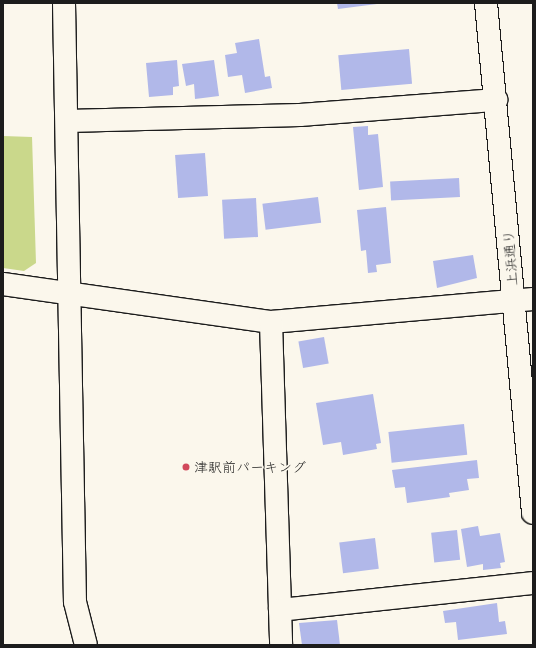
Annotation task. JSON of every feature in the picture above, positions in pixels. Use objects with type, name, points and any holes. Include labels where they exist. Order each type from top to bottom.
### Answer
[{"type":"street","points":[[64,3],[71,293],[75,602],[86,645]]},
{"type":"street","name":"上浜通り","points":[[486,3],[496,100],[523,300],[533,513]]},
{"type":"street","points":[[67,121],[300,116],[496,100]]},
{"type":"street","points":[[3,284],[271,322],[523,300]]},
{"type":"street","points":[[271,322],[281,645]]},
{"type":"street","points":[[280,610],[533,583]]},
{"type":"green space","points":[[3,136],[32,137],[36,263],[24,271],[3,268]]},
{"type":"building","points":[[337,3],[377,3],[377,4],[338,9]]},
{"type":"building","points":[[259,39],[265,77],[270,76],[272,88],[245,93],[242,75],[228,77],[225,55],[237,53],[235,43]]},
{"type":"building","points":[[409,49],[412,84],[341,90],[338,55]]},
{"type":"building","points":[[177,60],[179,86],[173,87],[173,95],[149,97],[146,63]]},
{"type":"building","points":[[214,60],[219,96],[195,99],[194,84],[186,86],[182,64]]},
{"type":"building","points":[[368,126],[368,135],[378,134],[383,187],[359,190],[353,127]]},
{"type":"building","points":[[205,153],[208,196],[178,198],[175,155]]},
{"type":"building","points":[[459,178],[460,197],[391,201],[390,182]]},
{"type":"building","points":[[318,197],[321,223],[266,230],[262,204]]},
{"type":"building","points":[[256,198],[258,237],[224,239],[222,200]]},
{"type":"building","points":[[386,207],[391,263],[376,265],[377,272],[368,273],[366,250],[361,251],[357,210]]},
{"type":"building","points":[[473,255],[477,278],[437,288],[433,261]]},
{"type":"building","points":[[324,337],[329,364],[303,368],[298,342]]},
{"type":"building","points":[[373,394],[381,443],[376,444],[377,449],[343,455],[341,442],[323,445],[316,403]]},
{"type":"building","points":[[464,424],[467,455],[392,463],[388,432]]},
{"type":"building","points":[[477,460],[479,478],[467,479],[469,490],[449,493],[450,497],[407,503],[405,487],[395,488],[392,470]]},
{"type":"building","points":[[478,526],[480,536],[500,533],[505,562],[500,563],[501,568],[483,570],[483,564],[467,567],[461,529]]},
{"type":"building","points":[[457,530],[460,560],[434,563],[431,533]]},
{"type":"building","points":[[375,538],[379,569],[343,573],[339,542]]},
{"type":"building","points":[[497,603],[499,622],[505,621],[507,634],[458,640],[456,622],[445,623],[443,611]]},
{"type":"building","points":[[337,620],[340,645],[302,645],[299,623]]},
{"type":"place","name":"津駅前パーキング","points":[[186,467]]}]
